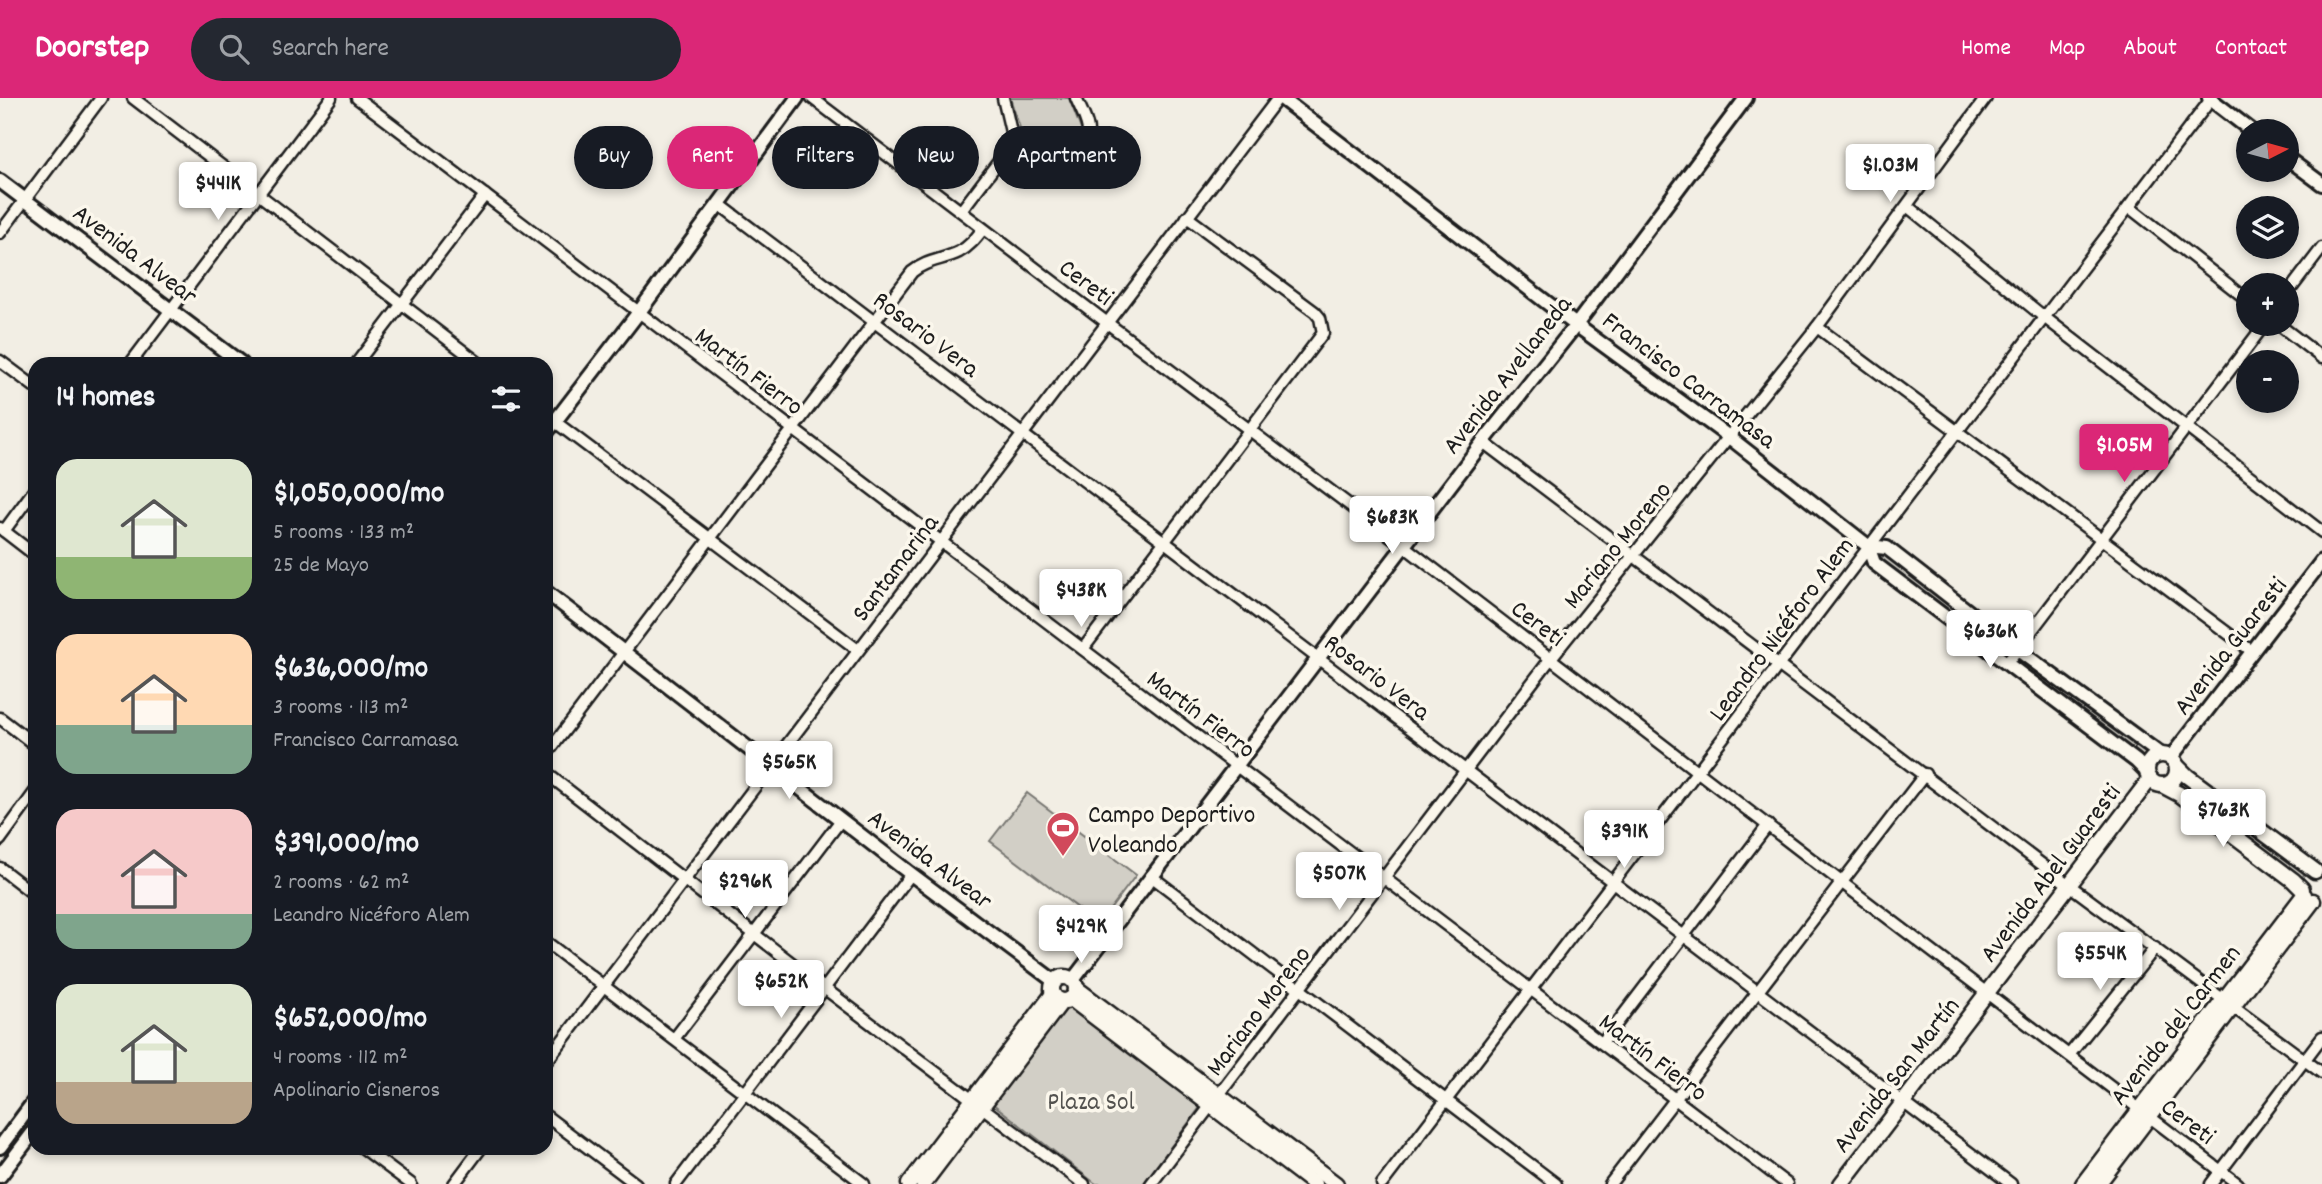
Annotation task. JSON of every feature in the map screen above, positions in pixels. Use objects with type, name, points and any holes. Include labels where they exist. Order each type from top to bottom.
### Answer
[{"type":"main road","points":[[2151,758],[2169,759],[2174,779],[2154,780],[2147,767],[2151,758]]},
{"type":"main road","name":"Francisco Carramasa","points":[[2169,759],[2187,776],[2318,872]]},
{"type":"main road","name":"Francisco Carramasa","points":[[2154,780],[2179,793],[2293,880],[2313,899]]},
{"type":"main road","name":"Avenida Abel Guaresti","points":[[1991,996],[2154,780]]},
{"type":"main road","name":"Avenida del Carmen","points":[[2083,1184],[2144,1113],[2228,1003],[2313,899],[2302,884],[2306,876],[2318,872]]},
{"type":"main road","name":"Avenida Alvear","points":[[1065,990],[1215,1100],[1336,1184]]},
{"type":"main road","name":"Avenida Avellaneda","points":[[909,1184],[977,1103],[1065,990]]},
{"type":"main road","name":"Avenida San Martín","points":[[1841,1184],[1907,1105],[1991,996]]},
{"type":"main road","name":"Avenida Alvear","points":[[1215,1100],[1314,1184]]},
{"type":"main road","name":"Avenida Avellaneda","points":[[923,1184],[977,1103]]},
{"type":"main road","name":"Avenida San Martín","points":[[1853,1184],[1907,1105]]},
{"type":"main road","name":"Avenida del Carmen","points":[[2098,1184],[2144,1113]]},
{"type":"street","points":[[0,233],[101,98]]},
{"type":"street","points":[[133,98],[471,357]]},
{"type":"street","points":[[135,357],[331,98]]},
{"type":"street","name":"Martín Fierro","points":[[357,98],[1787,1184]]},
{"type":"street","points":[[553,414],[639,312],[797,98]]},
{"type":"street","name":"Cereti","points":[[812,98],[1404,545],[2238,1184]]},
{"type":"street","points":[[1003,98],[1010,126]]},
{"type":"street","points":[[1076,98],[1087,126]]},
{"type":"street","name":"Santamarina","points":[[553,1053],[1106,322],[1280,98]]},
{"type":"street","name":"Francisco Carramasa","points":[[1280,98],[1576,325],[1729,437],[1868,546],[1887,548],[2018,650],[2169,759]]},
{"type":"street","name":"Avenida Avellaneda","points":[[1065,990],[1483,442],[1576,325],[1746,98]]},
{"type":"street","name":"Mariano Moreno","points":[[1151,1184],[1551,658],[1818,327],[1984,99]]},
{"type":"street","points":[[2211,99],[2237,119]]},
{"type":"street","name":"Leandro Nicéforo Alem","points":[[1382,1184],[2211,99]]},
{"type":"street","points":[[2300,168],[2322,184]]},
{"type":"street","points":[[961,211],[993,169]]},
{"type":"street","name":"Avenida Alvear","points":[[0,181],[233,357]]},
{"type":"street","points":[[361,357],[485,195]]},
{"type":"street","name":"Rosario Vera","points":[[719,204],[2011,1184]]},
{"type":"street","points":[[1907,206],[2322,532]]},
{"type":"street","points":[[2129,207],[2236,291]]},
{"type":"street","points":[[1083,649],[1320,339],[1322,325],[1315,312],[1188,217]]},
{"type":"street","points":[[553,746],[903,284],[919,266],[957,253],[972,243],[983,229]]},
{"type":"street","points":[[2299,278],[2322,248]]},
{"type":"street","points":[[1818,327],[2253,652]]},
{"type":"street","points":[[2007,663],[2255,336]]},
{"type":"street","points":[[2294,336],[2322,358]]},
{"type":"street","points":[[0,361],[28,382]]},
{"type":"street","points":[[553,420],[858,650]]},
{"type":"street","points":[[1483,442],[2322,1073]]},
{"type":"street","points":[[28,497],[2,529],[28,549]]},
{"type":"street","name":"Francisco Carramasa","points":[[1868,546],[1874,563],[2136,761],[2154,780]]},
{"type":"street","name":"Avenida Guaresti","points":[[2169,759],[2322,561]]},
{"type":"street","name":"Avenida Alvear","points":[[553,597],[1065,990]]},
{"type":"street","points":[[0,719],[28,740]]},
{"type":"street","points":[[1610,1184],[1925,774]]},
{"type":"street","points":[[553,778],[1084,1184]]},
{"type":"street","points":[[0,840],[28,802]]},
{"type":"street","points":[[674,1040],[841,820]]},
{"type":"street","points":[[1602,1043],[1768,825]]},
{"type":"street","points":[[0,868],[28,890]]},
{"type":"street","points":[[676,1184],[911,874]]},
{"type":"street","points":[[1151,876],[1556,1184]]},
{"type":"street","points":[[553,947],[864,1184]]},
{"type":"street","points":[[2069,1055],[2155,948]]},
{"type":"street","points":[[2211,1184],[2322,1037]]},
{"type":"street","points":[[0,1147],[28,1109]]},
{"type":"street","points":[[553,1121],[636,1184]]},
{"type":"street","points":[[0,1176],[28,1139]]},
{"type":"street","points":[[372,1155],[411,1184]]},
{"type":"street","points":[[454,1184],[476,1155]]},
{"type":"green space","points":[[1010,98],[1069,98],[1080,126],[1019,126]]},
{"type":"green space","points":[[1886,552],[2009,646],[2004,653],[1881,559]]},
{"type":"green space","points":[[2028,660],[2151,754],[2146,761],[2023,667]]},
{"type":"green space","points":[[2181,779],[2305,873],[2300,880],[2176,786]]},
{"type":"green space","name":"Campo Deportivo Voleando","points":[[1027,793],[1136,875],[1099,924],[990,841]]},
{"type":"green space","name":"Plaza Sol","points":[[1064,1008],[1077,1009],[1201,1106],[1143,1184],[1096,1184],[993,1104]]},
{"type":"place","name":"Campo Deportivo Voleando","points":[[1063,858]]}]
